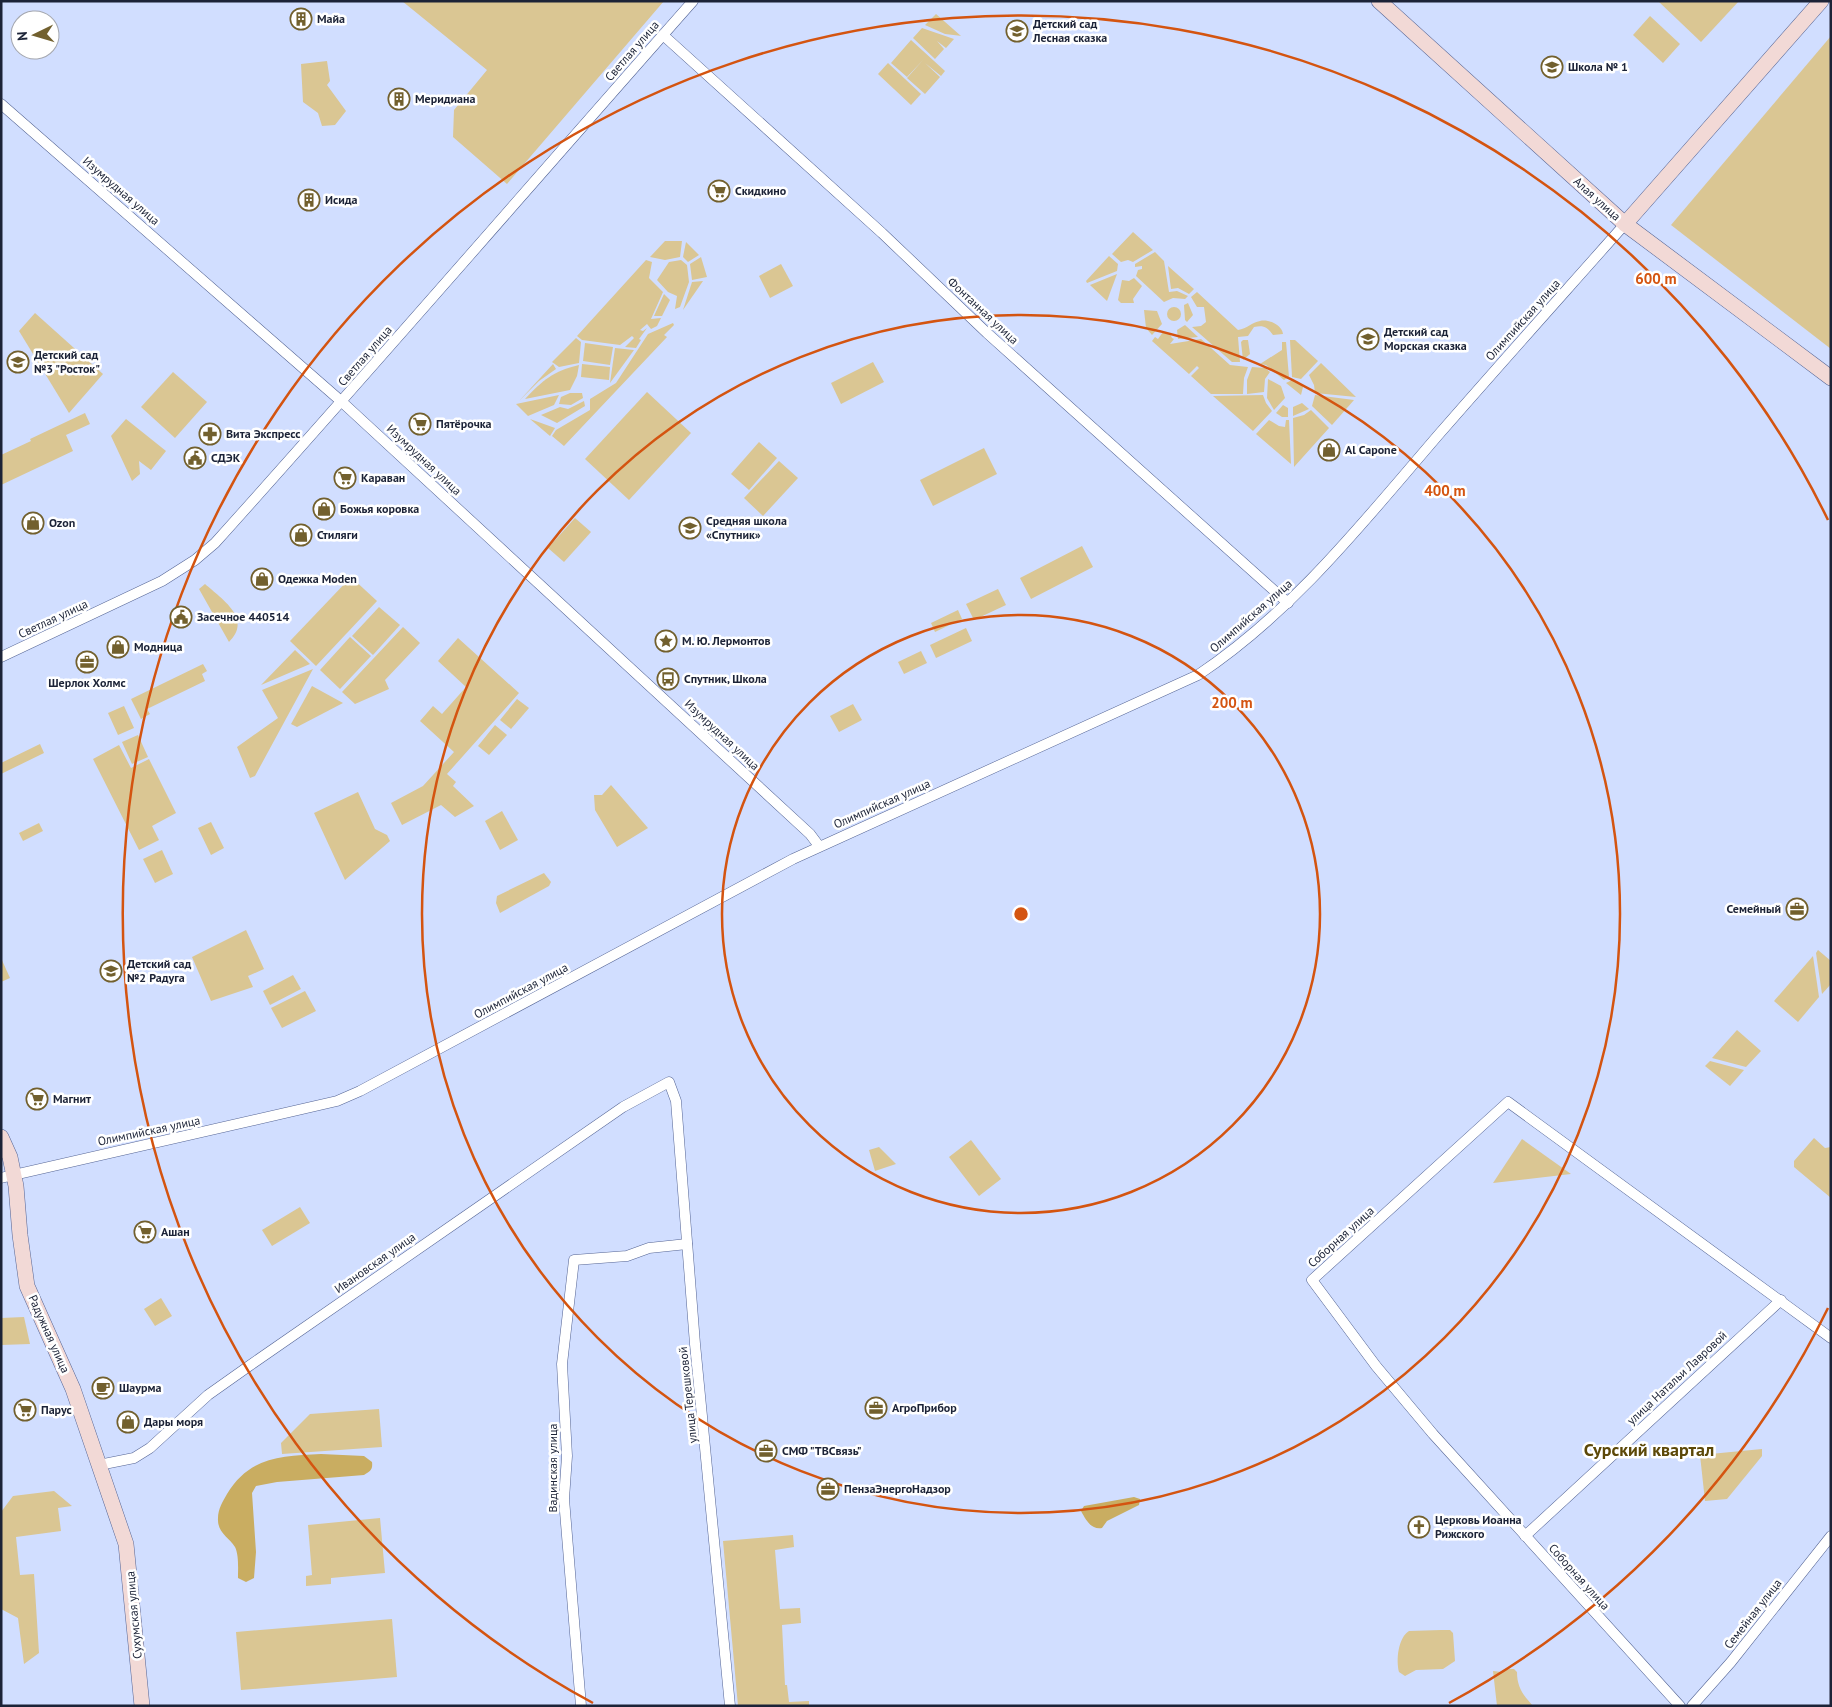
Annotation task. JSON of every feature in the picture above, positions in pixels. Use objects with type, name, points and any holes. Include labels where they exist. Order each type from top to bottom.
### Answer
[{"type":"main road","name":"Алая улица","points":[[1379,1],[1625,224],[1831,378]]},
{"type":"main road","points":[[1625,224],[1821,1]]},
{"type":"main road","name":"Радужная улица","points":[[1,1136],[27,1286],[73,1389],[121,1526]]},
{"type":"main road","name":"Сухумская улица","points":[[121,1526],[128,1556],[142,1706]]},
{"type":"street","name":"Светлая улица","points":[[1,657],[162,581],[195,560],[215,543],[342,402],[693,1]]},
{"type":"street","name":"Фонтанная улица","points":[[662,35],[882,233],[988,333],[1288,603]]},
{"type":"street","name":"Изумрудная улица","points":[[1,104],[342,402],[790,815],[819,846]]},
{"type":"street","name":"Олимпийская улица","points":[[8,1175],[338,1101],[819,846],[1198,675],[1229,655],[1288,603],[1340,550],[1625,224]]},
{"type":"street","name":"улица Терешковой","points":[[669,1082],[676,1101],[687,1244],[730,1706]]},
{"type":"street","name":"Ивановская улица","points":[[99,1465],[134,1458],[150,1448],[208,1395],[256,1360],[623,1108],[669,1082]]},
{"type":"street","name":"Соборная улица","points":[[1680,1706],[1426,1427],[1312,1280],[1508,1102],[1831,1338]]},
{"type":"street","name":"Вадинская улица","points":[[581,1706],[564,1499],[567,1456],[562,1364],[574,1260],[627,1256],[649,1248],[687,1244]]},
{"type":"street","name":"улица Натальи Лавровой","points":[[1525,1536],[1781,1300]]},
{"type":"street","name":"Семейная улица","points":[[1692,1706],[1732,1662],[1831,1536]]},
{"type":"shaded area","points":[[402,1],[664,1],[507,184],[453,137],[454,110],[487,70]]},
{"type":"shaded area","points":[[1658,1],[1739,1],[1701,42]]},
{"type":"shaded area","points":[[936,14],[961,36],[945,34],[925,25]]},
{"type":"shaded area","points":[[1650,16],[1680,44],[1663,63],[1633,35]]},
{"type":"shaded area","points":[[922,28],[954,39],[946,48],[937,41],[944,49],[935,59],[913,38]]},
{"type":"shaded area","points":[[1831,36],[1831,349],[1671,225]]},
{"type":"shaded area","points":[[911,40],[945,71],[941,76],[925,63],[940,77],[925,94],[907,78],[923,60],[907,77],[891,63]]},
{"type":"shaded area","points":[[327,61],[330,81],[327,85],[346,111],[335,125],[322,126],[318,113],[303,102],[301,64]]},
{"type":"shaded area","points":[[888,63],[921,94],[911,105],[878,74]]},
{"type":"shaded area","points":[[1133,232],[1153,250],[1133,262],[1128,260],[1121,262],[1112,254]]},
{"type":"shaded area","points":[[665,241],[682,241],[680,257],[665,260],[650,257]]},
{"type":"shaded area","points":[[686,242],[699,255],[688,262],[683,257]]},
{"type":"shaded area","points":[[1155,252],[1164,261],[1169,292],[1177,291],[1188,296],[1185,299],[1173,298],[1164,302],[1136,276],[1138,270],[1142,269],[1142,266],[1135,267],[1135,264]]},
{"type":"shaded area","points":[[1109,256],[1118,264],[1117,271],[1087,283],[1086,281]]},
{"type":"shaded area","points":[[701,257],[707,277],[692,280],[690,264]]},
{"type":"shaded area","points":[[646,260],[652,262],[649,278],[663,292],[651,319],[661,318],[657,326],[651,329],[647,324],[640,330],[643,331],[647,328],[639,339],[641,340],[636,348],[625,347],[634,338],[632,336],[620,345],[582,340],[577,336]]},
{"type":"shaded area","points":[[681,260],[687,265],[689,282],[680,307],[675,309],[677,296],[668,292],[657,280],[669,262]]},
{"type":"shaded area","points":[[781,264],[793,286],[770,298],[759,276]]},
{"type":"shaded area","points":[[1168,266],[1194,289],[1189,294],[1178,288],[1171,289]]},
{"type":"shaded area","points":[[1117,274],[1107,301],[1090,285]]},
{"type":"shaded area","points":[[1134,278],[1142,286],[1133,299],[1134,303],[1121,303],[1118,300],[1122,280],[1129,281]]},
{"type":"shaded area","points":[[703,281],[683,310],[692,282]]},
{"type":"shaded area","points":[[1197,292],[1238,330],[1257,322],[1267,321],[1278,325],[1283,334],[1273,335],[1265,327],[1254,327],[1248,336],[1238,337],[1240,362],[1232,362],[1192,327],[1201,326],[1206,322],[1204,307],[1197,307],[1191,297]]},
{"type":"shaded area","points":[[664,294],[670,300],[662,316],[654,316]]},
{"type":"shaded area","points":[[1188,303],[1193,315],[1187,322],[1185,320],[1184,305]]},
{"type":"shaded area","points":[[1171,307],[1177,307],[1181,314],[1177,321],[1171,321],[1167,317],[1167,311]]},
{"type":"shaded area","points":[[1144,310],[1157,311],[1162,324],[1152,335],[1146,328]]},
{"type":"shaded area","points":[[35,313],[103,374],[69,413],[19,331]]},
{"type":"shaded area","points":[[673,323],[674,325],[664,335],[667,337],[564,446],[552,436],[556,430],[590,410],[590,399],[616,383],[648,334]]},
{"type":"shaded area","points":[[1185,325],[1198,337],[1178,339],[1177,330]]},
{"type":"shaded area","points":[[1163,332],[1170,334],[1174,339],[1170,344],[1201,339],[1230,365],[1248,367],[1244,378],[1243,394],[1211,394],[1191,376],[1199,368],[1197,366],[1189,374],[1152,341],[1155,337],[1158,339]]},
{"type":"shaded area","points":[[576,338],[581,342],[579,363],[559,367],[552,362]]},
{"type":"shaded area","points":[[1248,340],[1250,354],[1243,360],[1241,342]]},
{"type":"shaded area","points":[[1290,340],[1295,340],[1318,361],[1301,379],[1292,377]]},
{"type":"shaded area","points":[[1282,342],[1286,342],[1289,377],[1284,380],[1266,365],[1260,364],[1282,350]]},
{"type":"shaded area","points":[[585,343],[613,347],[610,365],[583,361]]},
{"type":"shaded area","points":[[615,348],[634,350],[610,383]]},
{"type":"shaded area","points":[[873,362],[884,382],[841,404],[831,383]]},
{"type":"shaded area","points":[[1321,363],[1356,397],[1315,393],[1314,385],[1309,375]]},
{"type":"shaded area","points":[[553,364],[556,369],[539,381],[519,401]]},
{"type":"shaded area","points":[[582,364],[610,367],[609,380],[581,377]]},
{"type":"shaded area","points":[[579,365],[577,376],[570,390],[525,399],[555,373]]},
{"type":"shaded area","points":[[1252,367],[1265,368],[1270,372],[1265,379],[1264,392],[1247,394],[1247,380]]},
{"type":"shaded area","points":[[173,372],[207,402],[175,438],[141,407]]},
{"type":"shaded area","points":[[1268,379],[1281,386],[1285,398],[1274,410],[1267,398]]},
{"type":"shaded area","points":[[1292,380],[1299,382],[1303,387],[1301,395],[1286,383]]},
{"type":"shaded area","points":[[647,392],[691,433],[629,500],[585,459]]},
{"type":"shaded area","points":[[570,393],[582,393],[583,398],[571,405],[559,404],[561,397]]},
{"type":"shaded area","points":[[559,395],[554,405],[528,416],[516,404]]},
{"type":"shaded area","points":[[1263,395],[1272,411],[1253,431],[1213,396]]},
{"type":"shaded area","points":[[1315,395],[1354,400],[1332,425],[1312,406]]},
{"type":"shaded area","points":[[584,401],[585,406],[557,423],[541,415],[560,407],[568,409]]},
{"type":"shaded area","points":[[1302,403],[1309,409],[1293,416],[1293,407]]},
{"type":"shaded area","points":[[1283,405],[1288,408],[1288,417],[1282,417],[1276,413]]},
{"type":"shaded area","points":[[1311,410],[1329,428],[1294,467],[1293,418],[1304,415]]},
{"type":"shaded area","points":[[85,413],[90,424],[66,435],[73,451],[1,485],[1,455]]},
{"type":"shaded area","points":[[126,419],[166,451],[151,470],[139,461],[140,474],[132,481],[111,436]]},
{"type":"shaded area","points":[[530,419],[555,428],[550,436]]},
{"type":"shaded area","points":[[1269,420],[1285,427],[1286,420],[1289,420],[1291,464],[1256,434]]},
{"type":"shaded area","points":[[759,442],[777,458],[749,490],[731,474]]},
{"type":"shaded area","points":[[984,448],[997,474],[933,506],[920,480]]},
{"type":"shaded area","points":[[779,461],[798,478],[763,516],[744,498]]},
{"type":"shaded area","points":[[575,518],[591,532],[564,562],[548,548]]},
{"type":"shaded area","points":[[1082,546],[1093,567],[1031,599],[1020,578]]},
{"type":"shaded area","points":[[351,577],[377,601],[316,666],[290,641]]},
{"type":"shaded area","points":[[205,584],[226,603],[236,617],[238,625],[236,634],[229,642],[199,589]]},
{"type":"shaded area","points":[[998,589],[1006,605],[974,620],[966,604]]},
{"type":"shaded area","points":[[379,607],[400,625],[373,655],[352,636]]},
{"type":"shaded area","points":[[958,610],[962,619],[935,632],[931,623]]},
{"type":"shaded area","points":[[403,627],[420,643],[385,680],[389,689],[355,704],[342,692]]},
{"type":"shaded area","points":[[966,628],[972,641],[936,658],[930,645]]},
{"type":"shaded area","points":[[350,637],[371,656],[340,689],[320,670]]},
{"type":"shaded area","points":[[458,638],[519,693],[447,774],[456,782],[453,786],[474,806],[455,817],[441,805],[402,825],[391,803],[423,786],[454,752],[420,721],[433,706],[442,714],[466,687],[438,661]]},
{"type":"shaded area","points":[[295,650],[310,664],[261,685]]},
{"type":"shaded area","points":[[921,651],[927,663],[904,674],[898,662]]},
{"type":"shaded area","points":[[203,664],[207,671],[202,674],[205,681],[147,709],[150,714],[141,719],[131,699]]},
{"type":"shaded area","points":[[313,669],[255,776],[250,778],[237,747],[278,718],[262,690]]},
{"type":"shaded area","points":[[312,686],[343,703],[297,727],[291,724]]},
{"type":"shaded area","points":[[517,699],[529,708],[511,729],[500,720]]},
{"type":"shaded area","points":[[853,704],[862,720],[839,732],[830,716]]},
{"type":"shaded area","points":[[124,706],[134,728],[118,735],[108,713]]},
{"type":"shaded area","points":[[495,725],[507,735],[489,755],[478,746]]},
{"type":"shaded area","points":[[138,735],[148,757],[132,764],[122,742]]},
{"type":"shaded area","points":[[40,744],[44,753],[1,774],[1,763]]},
{"type":"shaded area","points":[[119,745],[131,768],[149,759],[176,813],[152,826],[159,840],[139,850],[93,759]]},
{"type":"shaded area","points":[[611,785],[648,828],[617,847],[595,810],[594,795],[602,795]]},
{"type":"shaded area","points":[[358,792],[375,829],[387,835],[390,841],[345,880],[314,813]]},
{"type":"shaded area","points":[[502,811],[518,840],[500,850],[485,821]]},
{"type":"shaded area","points":[[211,822],[224,848],[211,855],[198,828]]},
{"type":"shaded area","points":[[39,823],[43,831],[23,841],[19,833]]},
{"type":"shaded area","points":[[162,850],[173,874],[155,883],[143,859]]},
{"type":"shaded area","points":[[544,873],[551,882],[549,886],[500,913],[496,903],[497,896]]},
{"type":"shaded area","points":[[246,930],[264,969],[248,976],[253,987],[211,1001],[192,957]]},
{"type":"shaded area","points":[[1818,950],[1831,961],[1831,984],[1822,994],[1816,953]]},
{"type":"shaded area","points":[[1813,956],[1819,997],[1798,1022],[1774,1001]]},
{"type":"shaded area","points":[[1,958],[10,978],[1,982]]},
{"type":"shaded area","points":[[293,975],[301,989],[270,1005],[263,991]]},
{"type":"shaded area","points":[[305,991],[316,1011],[282,1028],[271,1008]]},
{"type":"shaded area","points":[[1737,1030],[1761,1051],[1746,1067],[1712,1058]]},
{"type":"shaded area","points":[[1710,1061],[1744,1070],[1730,1086],[1705,1066]]},
{"type":"shaded area","points":[[1814,1138],[1825,1148],[1831,1147],[1831,1198],[1794,1167],[1794,1161]]},
{"type":"shaded area","points":[[1522,1139],[1571,1174],[1493,1183]]},
{"type":"shaded area","points":[[971,1140],[1001,1179],[979,1196],[949,1157]]},
{"type":"shaded area","points":[[879,1147],[896,1164],[875,1171],[869,1150]]},
{"type":"shaded area","points":[[300,1207],[310,1223],[272,1246],[262,1230]]},
{"type":"shaded area","points":[[161,1298],[172,1316],[155,1326],[144,1309]]},
{"type":"shaded area","points":[[24,1317],[30,1344],[1,1345],[1,1318]]},
{"type":"shaded area","points":[[379,1409],[382,1447],[282,1454],[281,1443],[310,1414]]},
{"type":"shaded area","points":[[1762,1449],[1762,1456],[1727,1499],[1705,1501],[1700,1455]]},
{"type":"shaded area","points":[[321,1454],[364,1456],[372,1462],[372,1467],[364,1475],[277,1482],[256,1486],[252,1493],[256,1552],[254,1578],[246,1582],[238,1578],[238,1562],[235,1547],[221,1531],[218,1523],[219,1511],[227,1494],[236,1481],[246,1472],[268,1460]]},
{"type":"shaded area","points":[[54,1491],[72,1506],[58,1508],[61,1531],[16,1537],[20,1575],[34,1574],[39,1653],[24,1664],[18,1618],[1,1609],[1,1512],[13,1496]]},
{"type":"shaded area","points":[[1134,1497],[1140,1499],[1139,1505],[1107,1521],[1102,1528],[1092,1526],[1081,1511],[1084,1506]]},
{"type":"shaded area","points":[[380,1518],[385,1573],[331,1578],[331,1584],[306,1586],[306,1576],[312,1575],[308,1525]]},
{"type":"shaded area","points":[[793,1535],[794,1547],[775,1550],[780,1609],[800,1608],[801,1623],[782,1625],[785,1685],[787,1685],[789,1702],[809,1701],[809,1705],[738,1706],[723,1541]]},
{"type":"shaded area","points":[[392,1619],[397,1677],[241,1690],[236,1632]]},
{"type":"shaded area","points":[[1450,1630],[1453,1633],[1455,1661],[1443,1669],[1416,1670],[1405,1676],[1399,1672],[1399,1650],[1405,1634],[1409,1631]]},
{"type":"shaded area","points":[[1514,1669],[1517,1672],[1521,1690],[1533,1706],[1497,1706],[1493,1671],[1502,1672]]},
{"type":"place","name":"Майа","points":[[301,19]]},
{"type":"place","name":"Детский сад Лесная сказка","points":[[1017,31]]},
{"type":"place","name":"Школа № 1","points":[[1552,67]]},
{"type":"place","name":"Меридиана","points":[[399,99]]},
{"type":"place","name":"Скидкино","points":[[719,191]]},
{"type":"place","name":"Исида","points":[[309,200]]},
{"type":"place","name":"Детский сад Морская сказка","points":[[1368,339]]},
{"type":"place","name":"Детский сад №3 \"Росток\"","points":[[18,362]]},
{"type":"place","name":"Пятёрочка","points":[[420,424]]},
{"type":"place","name":"Вита Экспресс","points":[[210,434]]},
{"type":"place","name":"Al Capone","points":[[1329,450]]},
{"type":"place","name":"СДЭК","points":[[195,458]]},
{"type":"place","name":"Караван","points":[[345,478]]},
{"type":"place","name":"Божья коровка","points":[[324,509]]},
{"type":"place","name":"Ozon","points":[[33,523]]},
{"type":"place","name":"Средняя школа «Спутник»","points":[[690,528]]},
{"type":"place","name":"Стиляги","points":[[301,535]]},
{"type":"place","name":"Одежка Moden","points":[[262,579]]},
{"type":"place","name":"Засечное 440514","points":[[181,617]]},
{"type":"place","name":"М. Ю. Лермонтов","points":[[666,641]]},
{"type":"place","name":"Модница","points":[[118,647]]},
{"type":"place","name":"Шерлок Холмс","points":[[87,662]]},
{"type":"place","name":"Спутник, Школа","points":[[668,679]]},
{"type":"place","name":"Семейный","points":[[1797,909]]},
{"type":"place","name":"Детский сад №2 Радуга","points":[[111,971]]},
{"type":"place","name":"Магнит","points":[[37,1099]]},
{"type":"place","name":"Ашан","points":[[145,1232]]},
{"type":"place","name":"Шаурма","points":[[103,1388]]},
{"type":"place","name":"АгроПрибор","points":[[876,1408]]},
{"type":"place","name":"Парус","points":[[25,1410]]},
{"type":"place","name":"Дары моря","points":[[128,1422]]},
{"type":"place","name":"СМФ \"ТВСвязь\"","points":[[766,1451]]},
{"type":"place","name":"ПензаЭнергоНадзор","points":[[828,1489]]},
{"type":"place","name":"Церковь Иоанна Рижского","points":[[1419,1527]]},
{"type":"district","name":"Сурский квартал","points":[[1649,1450]]}]
